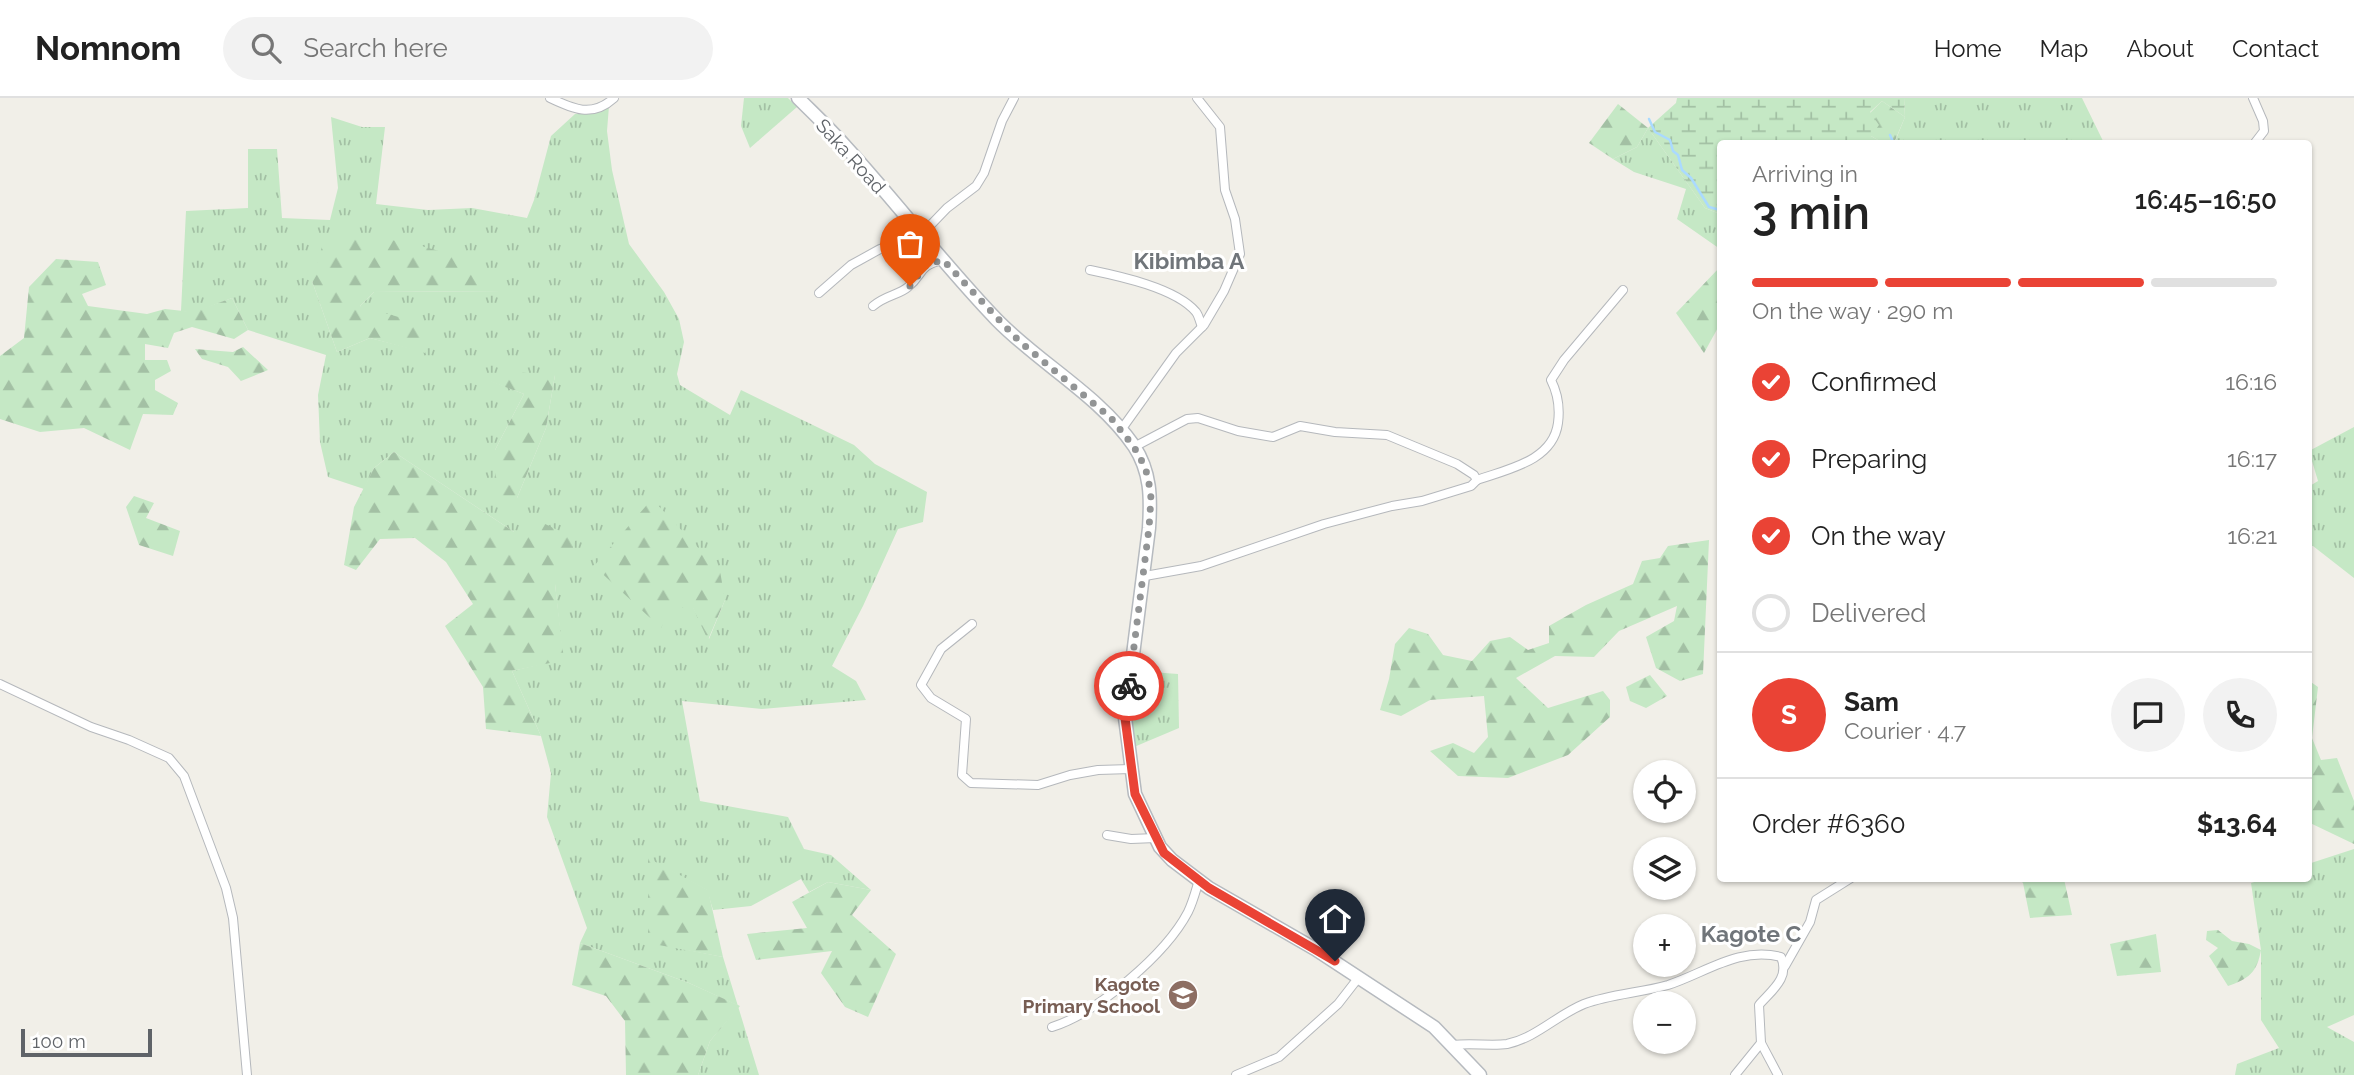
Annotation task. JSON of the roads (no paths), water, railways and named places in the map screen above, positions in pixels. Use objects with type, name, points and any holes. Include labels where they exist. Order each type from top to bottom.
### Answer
[{"type":"main road","name":"Saka Road","points":[[798,98],[846,147],[943,260],[1012,334],[1102,410],[1134,447],[1148,477],[1151,498],[1144,576],[1125,718],[1135,794],[1156,838],[1171,860],[1434,1027],[1480,1075]]},
{"type":"street","points":[[550,98],[576,110],[583,110],[600,107],[614,98]]},
{"type":"street","points":[[819,293],[851,265],[880,249],[921,235],[947,208],[976,186],[984,173],[1002,121],[1014,98]]},
{"type":"street","points":[[1121,430],[1176,353],[1202,327],[1224,291],[1240,254],[1235,219],[1225,190],[1220,127],[1197,98]]},
{"type":"street","points":[[2253,98],[2263,121],[2264,131],[2257,140]]},
{"type":"street","points":[[873,306],[884,297],[910,286],[926,265],[943,260]]},
{"type":"street","points":[[1090,270],[1141,282],[1168,294],[1196,313],[1202,327]]},
{"type":"street","points":[[1144,576],[1201,566],[1324,524],[1400,504],[1422,501],[1471,486],[1477,480],[1532,460],[1556,437],[1560,413],[1551,380],[1564,360],[1623,290]]},
{"type":"street","points":[[1134,447],[1187,419],[1198,418],[1238,432],[1273,437],[1300,426],[1387,435],[1457,464],[1475,475],[1477,480]]},
{"type":"street","points":[[972,624],[941,649],[921,685],[931,698],[966,719],[962,775],[971,783],[1038,785],[1098,770],[1131,769]]},
{"type":"street","points":[[0,684],[91,727],[169,758],[184,776],[226,888],[233,918],[247,1075]]},
{"type":"street","points":[[1107,835],[1131,839],[1156,838]]},
{"type":"street","points":[[1052,1027],[1067,1022],[1098,1004],[1164,945],[1188,911],[1199,880]]},
{"type":"street","points":[[1778,1075],[1761,1043],[1759,1005],[1783,978],[1785,966],[1810,922],[1816,900],[1845,882]]},
{"type":"street","points":[[1453,1045],[1506,1044],[1540,1030],[1582,1005],[1670,984],[1739,957],[1773,955],[1781,957],[1785,966]]},
{"type":"street","points":[[1236,1075],[1279,1057],[1338,1004],[1359,977]]},
{"type":"street","points":[[1735,1075],[1761,1043]]},
{"type":"waterway","points":[[1649,119],[1655,132],[1670,140],[1682,170],[1691,178],[1709,207],[1717,209]]},
{"type":"waterway","points":[[1890,135],[1892,140]]},
{"type":"place","name":"Kagote Primary School","points":[[1183,995]]},
{"type":"district","name":"Kibimba A","points":[[1189,261]]},
{"type":"district","name":"Kagote C","points":[[1751,934]]}]
